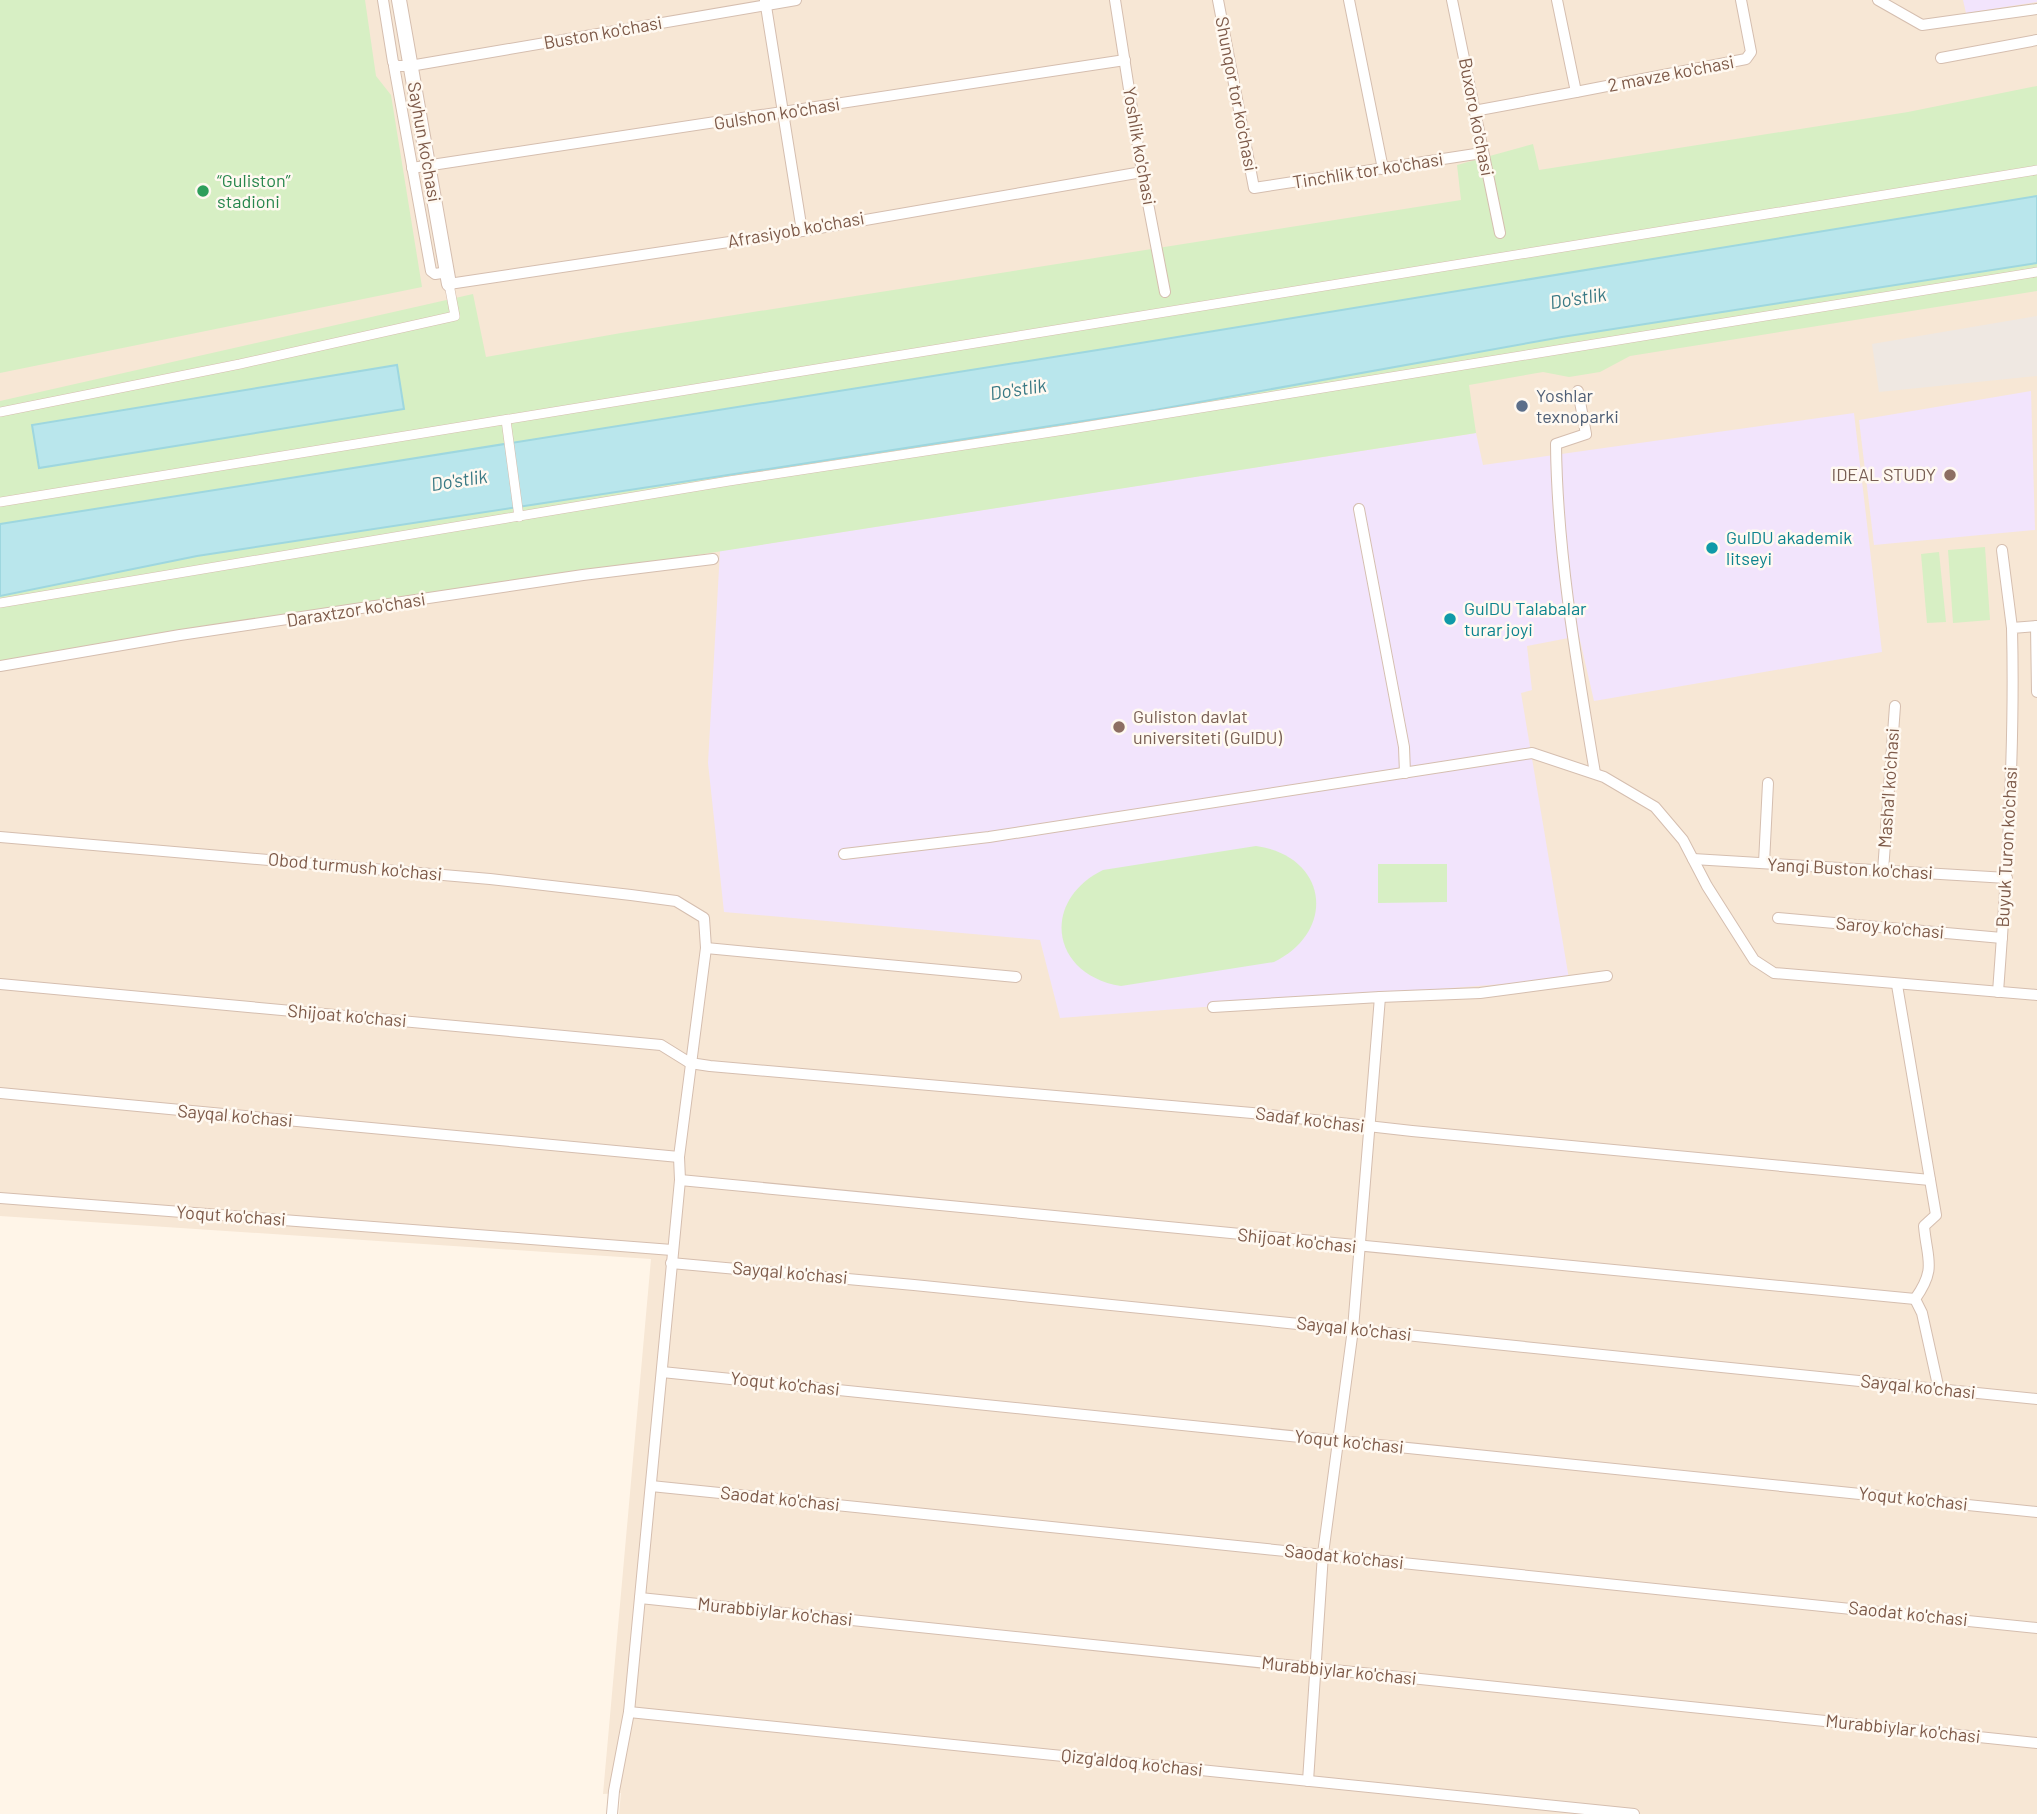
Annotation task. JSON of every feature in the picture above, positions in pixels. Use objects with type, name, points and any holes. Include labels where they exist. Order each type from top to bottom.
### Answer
[{"type":"street","points":[[0,412],[240,364],[455,316],[449,278],[431,271],[383,0]]},
{"type":"street","name":"Sayhun ko'chasi","points":[[399,0],[449,278]]},
{"type":"street","name":"Buston ko'chasi","points":[[394,66],[410,66],[766,2],[796,0]]},
{"type":"street","name":"Yoshlik ko'chasi","points":[[1115,0],[1165,292]]},
{"type":"street","name":"Shunqor tor ko'chasi","points":[[1218,0],[1254,188]]},
{"type":"street","points":[[1349,0],[1383,169]]},
{"type":"street","name":"Buxoro ko'chasi","points":[[1452,0],[1500,233]]},
{"type":"street","points":[[1558,0],[1576,92]]},
{"type":"street","name":"2 mavze ko'chasi","points":[[1474,111],[1746,59],[1751,52],[1741,0]]},
{"type":"street","points":[[1878,0],[1922,25],[2037,9]]},
{"type":"street","points":[[766,2],[802,231]]},
{"type":"street","points":[[1941,58],[2037,40]]},
{"type":"street","name":"Gulshon ko'chasi","points":[[412,168],[1125,60]]},
{"type":"street","name":"Tinchlik tor ko'chasi","points":[[1254,188],[1482,153]]},
{"type":"street","points":[[0,502],[2037,170]]},
{"type":"street","name":"Afrasiyob ko'chasi","points":[[449,278],[802,231],[1143,173]]},
{"type":"street","points":[[0,603],[729,481],[1071,429],[2037,272]]},
{"type":"street","points":[[1578,391],[1586,434],[1556,443],[1556,475],[1574,647],[1595,773]]},
{"type":"street","points":[[506,420],[519,517]]},
{"type":"street","points":[[1359,509],[1404,747],[1405,773]]},
{"type":"street","name":"Buyuk Turon ko'chasi","points":[[1998,992],[2007,878],[2014,701],[2012,628],[2002,550]]},
{"type":"street","name":"Daraxtzor ko'chasi","points":[[0,666],[180,635],[583,575],[713,559]]},
{"type":"street","points":[[2012,628],[2036,626],[2037,692]]},
{"type":"street","name":"Masha'l ko'chasi","points":[[1883,870],[1895,706]]},
{"type":"street","points":[[844,853],[989,837],[1532,753],[1595,773],[1633,792],[1655,807],[1683,840],[1754,960],[1774,973],[2037,995]]},
{"type":"street","points":[[1764,863],[1768,783]]},
{"type":"street","name":"Obod turmush ko'chasi","points":[[0,836],[490,879],[677,901],[705,918],[706,948]]},
{"type":"street","name":"Yangi Buston ko'chasi","points":[[1693,859],[2007,878]]},
{"type":"street","name":"Saroy ko'chasi","points":[[1777,918],[2002,938]]},
{"type":"street","points":[[612,1814],[629,1712],[680,1180],[679,1157],[706,948],[1017,977]]},
{"type":"street","points":[[1213,1007],[1380,996],[1480,993],[1607,976]]},
{"type":"street","name":"Shijoat ko'chasi","points":[[0,984],[661,1045],[690,1063]]},
{"type":"street","points":[[1897,985],[1936,1215],[1924,1226],[1929,1272],[1927,1283],[1915,1299],[1922,1313],[1939,1390]]},
{"type":"street","points":[[1308,1781],[1323,1555],[1353,1329],[1380,996]]},
{"type":"street","name":"Sadaf ko'chasi","points":[[690,1063],[1252,1113],[1930,1180]]},
{"type":"street","name":"Sayqal ko'chasi","points":[[0,1093],[679,1157]]},
{"type":"street","name":"Shijoat ko'chasi","points":[[680,1180],[1915,1299]]},
{"type":"street","name":"Yoqut ko'chasi","points":[[0,1198],[672,1250]]},
{"type":"street","name":"Sayqal ko'chasi","points":[[671,1263],[2037,1399]]},
{"type":"street","name":"Yoqut ko'chasi","points":[[662,1372],[2037,1512]]},
{"type":"street","name":"Saodat ko'chasi","points":[[651,1486],[2037,1628]]},
{"type":"street","name":"Murabbiylar ko'chasi","points":[[640,1598],[2037,1743]]},
{"type":"street","name":"Qizg'aldoq ko'chasi","points":[[629,1712],[1634,1814]]},
{"type":"shaded area","points":[[0,0],[2037,0],[2037,1814],[619,1814],[621,1793],[603,1794],[651,1259],[0,1216]]},
{"type":"shaded area","points":[[1963,0],[2037,0],[2037,2],[1966,13]]},
{"type":"shaded area","points":[[2037,316],[2037,376],[1879,392],[1872,344]]},
{"type":"shaded area","name":"IDEAL STUDY","points":[[2031,391],[2035,530],[1874,545],[1859,420]]},
{"type":"shaded area","name":"Guliston davlat universiteti (GulDU)","points":[[1854,413],[1882,652],[1594,701],[1579,636],[1527,646],[1532,690],[1521,693],[1569,979],[1060,1018],[1040,940],[724,912],[708,763],[720,551],[1476,433],[1483,465]]},
{"type":"green space","name":"“Guliston” stadioni","points":[[0,0],[365,0],[376,76],[391,95],[422,287],[0,373]]},
{"type":"green space","points":[[2037,86],[2037,291],[1630,356],[1600,372],[1569,377],[1543,372],[1469,385],[1476,433],[0,664],[0,401],[473,294],[486,357],[621,333],[1461,200],[1457,165],[1533,144],[1539,170],[1908,112]]},
{"type":"green space","points":[[1985,547],[1990,620],[1953,623],[1948,550]]},
{"type":"green space","points":[[1939,552],[1946,622],[1927,623],[1921,554]]},
{"type":"green space","points":[[1256,846],[1280,853],[1298,864],[1310,879],[1316,896],[1315,914],[1308,932],[1295,948],[1274,962],[1121,986],[1098,979],[1080,968],[1068,953],[1062,936],[1063,917],[1069,900],[1083,883],[1103,870]]},
{"type":"green space","points":[[1378,864],[1447,864],[1447,902],[1378,903]]},
{"type":"water","name":"Do'stlik","points":[[2037,196],[2037,263],[1562,337],[1155,410],[197,556],[0,596],[0,524],[1110,348]]},
{"type":"water","points":[[397,365],[404,409],[39,468],[32,425]]},
{"type":"place","name":"“Guliston” stadioni","points":[[203,191]]},
{"type":"place","name":"Yoshlar texnoparki","points":[[1522,406]]},
{"type":"place","name":"IDEAL STUDY","points":[[1950,475]]},
{"type":"place","name":"GulDU akademik litseyi","points":[[1712,548]]},
{"type":"place","name":"GulDU Talabalar turar joyi","points":[[1450,619]]},
{"type":"place","name":"Guliston davlat universiteti (GulDU)","points":[[1119,727]]}]
